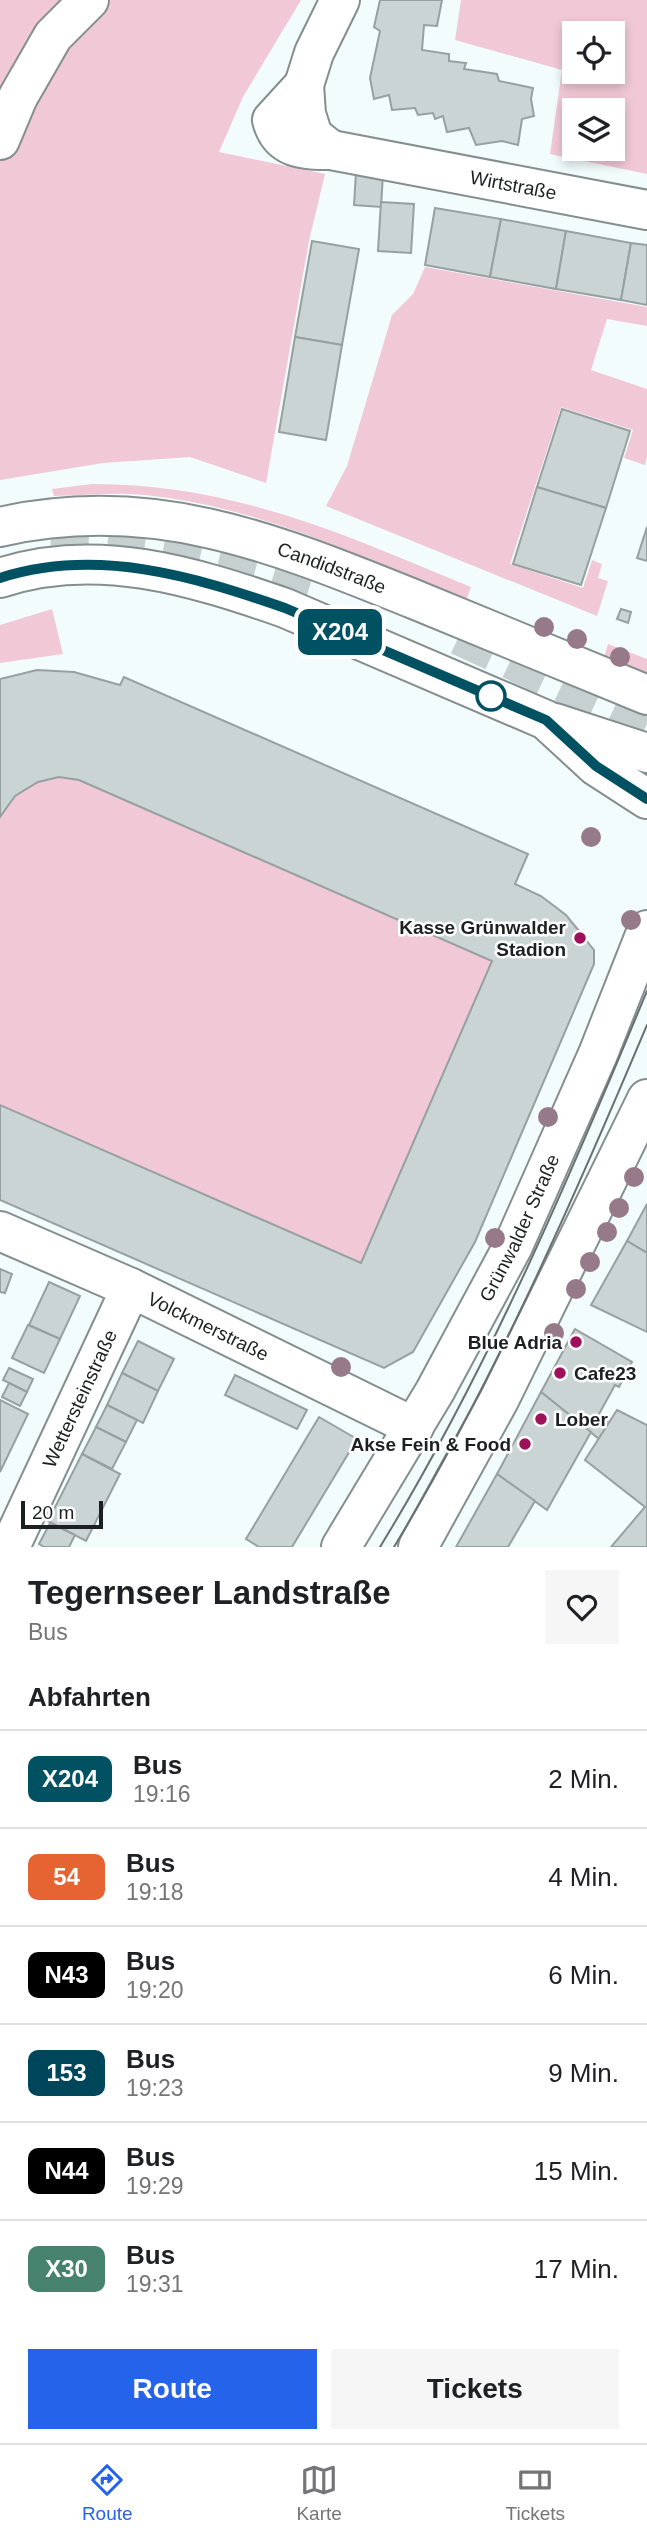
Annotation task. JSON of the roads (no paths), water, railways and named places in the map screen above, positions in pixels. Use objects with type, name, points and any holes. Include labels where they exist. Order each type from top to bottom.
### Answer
[{"type":"main road","points":[[0,140],[18,97],[53,36],[89,0]]},
{"type":"main road","name":"Wirtstraße","points":[[340,0],[314,53],[304,85],[272,120],[275,132],[288,144],[307,150],[331,150],[647,210]]},
{"type":"main road","name":"Candidstraße","points":[[0,527],[65,516],[104,514],[170,520],[237,535],[309,558],[647,695]]},
{"type":"main road","points":[[0,578],[44,567],[80,564],[124,566],[203,581],[285,608],[546,720],[647,753]]},
{"type":"main road","points":[[546,720],[596,766],[647,799]]},
{"type":"main road","name":"Grünwalder Straße","points":[[341,1547],[414,1427],[513,1246],[598,1054],[647,930]]},
{"type":"main road","points":[[418,1547],[637,1144],[647,1099]]},
{"type":"main road","name":"Volckmerstraße","points":[[0,1231],[131,1288],[414,1427]]},
{"type":"main road","name":"Wettersteinstraße","points":[[9,1547],[131,1288]]},
{"type":"tunnel","points":[[51,533],[122,536],[174,544],[252,562],[328,584]]},
{"type":"tunnel","points":[[459,636],[647,724]]},
{"type":"tram line","points":[[380,1547],[419,1481],[491,1344],[556,1204],[647,991]]},
{"type":"tram line","points":[[394,1547],[465,1420],[530,1290],[647,1025]]},
{"type":"place","name":"Kasse Grünwalder Stadion","points":[[580,938]]},
{"type":"place","name":"Blue Adria","points":[[576,1342]]},
{"type":"place","name":"Cafe23","points":[[560,1373]]},
{"type":"place","name":"Lober","points":[[541,1419]]},
{"type":"place","name":"Akse Fein & Food","points":[[525,1444]]}]
